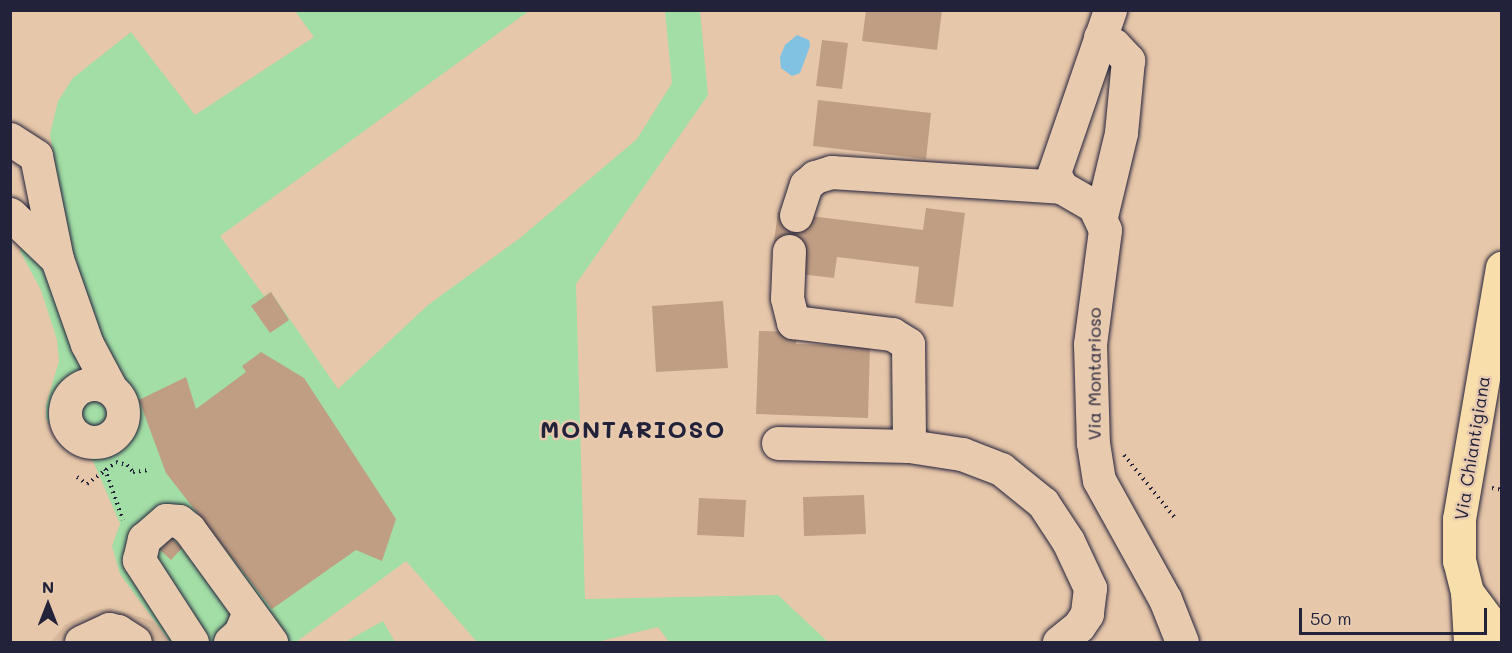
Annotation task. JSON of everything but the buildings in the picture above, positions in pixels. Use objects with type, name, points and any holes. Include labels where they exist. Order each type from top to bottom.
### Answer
[{"type":"main road","name":"Via Chiantigiana","points":[[1470,642],[1467,592],[1459,561],[1459,519],[1502,268]]},
{"type":"main road","name":"Via Chiantigiana","points":[[1467,592],[1502,639]]},
{"type":"street","points":[[1061,187],[1054,173],[1056,159],[1105,24]]},
{"type":"street","name":"Via Montarioso","points":[[1105,24],[1114,45],[1128,60],[1121,133],[1101,216],[1105,240],[1091,326],[1093,426],[1101,487],[1170,608],[1182,642]]},
{"type":"street","points":[[10,139],[36,156],[57,259],[87,344],[88,367],[97,388]]},
{"type":"street","points":[[796,214],[806,185],[815,177],[831,172],[1061,187],[1090,202],[1101,216]]},
{"type":"street","points":[[10,214],[57,259]]},
{"type":"street","points":[[789,251],[787,298],[793,321],[892,334],[908,344],[909,446]]},
{"type":"street","points":[[778,443],[909,446],[962,454],[1001,469],[1043,503],[1068,541],[1090,588],[1087,614],[1079,627],[1059,642]]},
{"type":"street","points":[[192,642],[142,566],[140,545],[160,522],[179,521],[271,642]]},
{"type":"street","points":[[230,642],[240,633],[248,614]]},
{"type":"street","points":[[81,642],[109,629],[118,631],[135,642]]},
{"type":"path","points":[[1093,426],[1141,472],[1175,518]]},
{"type":"path","points":[[77,477],[87,484],[105,469],[122,462],[133,472],[149,470]]},
{"type":"path","points":[[105,469],[124,522],[140,545]]},
{"type":"shaded area","points":[[110,608],[153,621],[170,642],[51,642],[65,625],[92,611]]},
{"type":"green space","points":[[295,11],[529,11],[220,236],[264,296],[271,292],[338,389],[428,305],[520,238],[637,139],[672,83],[665,11],[700,11],[708,95],[576,284],[585,599],[778,595],[828,642],[669,642],[658,627],[597,642],[477,642],[406,561],[296,642],[170,642],[120,574],[112,546],[120,524],[93,461],[58,438],[46,418],[46,405],[59,361],[57,340],[41,290],[20,251],[58,183],[50,134],[58,101],[73,78],[131,32],[195,115],[314,37]]},
{"type":"green space","points":[[383,621],[395,642],[345,642]]},
{"type":"water","points":[[797,35],[809,40],[810,46],[800,73],[792,76],[781,68],[780,57],[785,45]]},
{"type":"district","name":"MONTARIOSO","points":[[633,429]]}]
